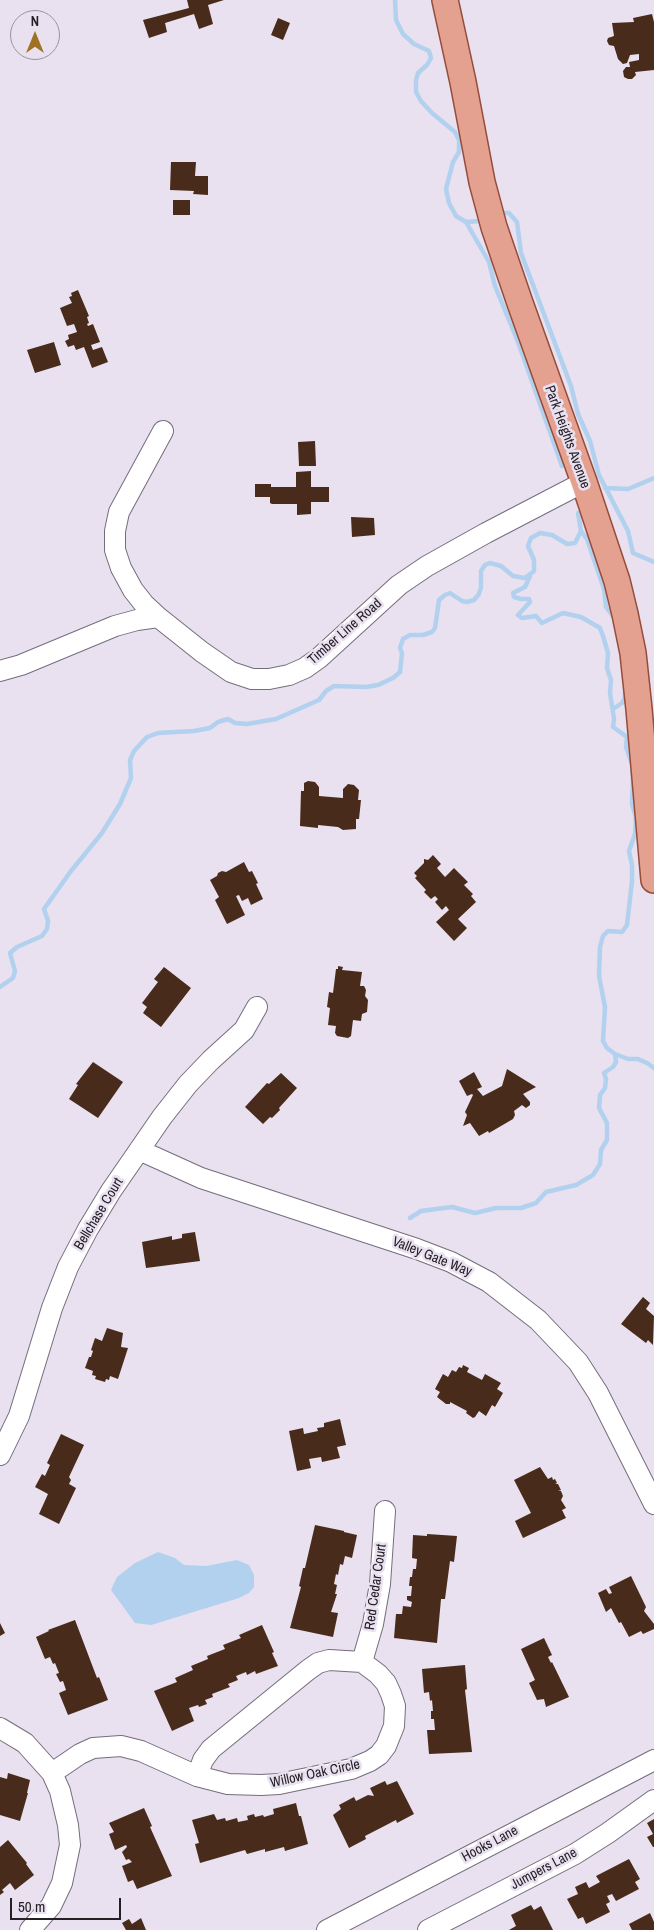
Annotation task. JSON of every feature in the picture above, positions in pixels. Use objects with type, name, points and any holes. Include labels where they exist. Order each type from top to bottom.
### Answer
[{"type":"main road","name":"Park Heights Avenue","points":[[445,0],[482,182],[494,227],[617,581],[633,653],[654,880]]},
{"type":"street","name":"Timber Line Road","points":[[164,431],[147,464],[129,492],[120,512],[115,531],[115,550],[121,568],[133,590],[158,617],[231,672],[252,679],[269,679],[289,675],[319,658],[399,585],[420,571],[486,533],[584,482]]},
{"type":"street","points":[[0,671],[21,665],[115,626],[158,617]]},
{"type":"street","name":"Bellchase Court","points":[[0,1455],[19,1416],[52,1308],[68,1267],[97,1214],[162,1117],[188,1084],[244,1030],[257,1007]]},
{"type":"street","name":"Valley Gate Way","points":[[139,1150],[201,1178],[424,1251],[451,1262],[489,1282],[538,1320],[578,1362],[598,1393],[654,1504]]},
{"type":"street","name":"Red Cedar Court","points":[[362,1662],[373,1624],[378,1593],[385,1511]]},
{"type":"street","points":[[197,1776],[203,1760],[211,1749],[318,1663],[329,1660],[362,1662]]},
{"type":"street","name":"Willow Oak Circle","points":[[52,1773],[93,1748],[121,1746],[141,1751],[197,1776],[228,1784],[279,1784],[351,1769],[379,1755],[391,1736],[394,1726],[394,1706],[386,1683],[378,1674],[362,1662]]},
{"type":"street","points":[[0,1728],[26,1743],[52,1773],[65,1808],[70,1845],[62,1883],[51,1906],[30,1930]]},
{"type":"street","name":"Hooks Lane","points":[[327,1930],[654,1760]]},
{"type":"street","name":"Jumpers Lane","points":[[428,1930],[575,1854],[654,1800]]},
{"type":"water","points":[[158,1552],[175,1558],[184,1565],[206,1566],[237,1560],[249,1565],[254,1575],[254,1587],[249,1593],[239,1598],[151,1625],[135,1623],[111,1590],[117,1577],[135,1563]]},
{"type":"building","points":[[187,0],[224,0],[208,5],[213,24],[199,29],[194,14],[165,23],[167,32],[149,38],[143,20],[189,8]]},
{"type":"building","points":[[652,14],[654,22],[654,70],[635,72],[636,75],[632,79],[628,79],[624,77],[623,71],[626,67],[630,67],[629,62],[639,60],[639,54],[630,55],[627,63],[623,64],[618,59],[614,46],[609,45],[607,41],[608,38],[614,36],[612,23],[634,22],[633,18]]},
{"type":"building","points":[[278,18],[290,23],[283,40],[271,35]]},
{"type":"building","points":[[171,162],[196,162],[195,176],[208,176],[208,195],[193,194],[194,191],[170,190]]},
{"type":"building","points":[[173,200],[190,200],[190,215],[173,215]]},
{"type":"building","points":[[78,290],[89,316],[87,317],[89,323],[87,324],[88,326],[93,324],[100,342],[91,345],[93,350],[102,347],[108,362],[92,368],[84,347],[76,350],[74,345],[68,347],[65,341],[69,339],[68,335],[77,332],[74,324],[67,326],[60,308],[72,303],[69,297],[72,296],[71,293]]},
{"type":"building","points":[[54,342],[61,365],[35,373],[27,350]]},
{"type":"building","points":[[315,441],[316,466],[299,466],[298,442]]},
{"type":"building","points":[[311,471],[311,487],[329,487],[329,502],[311,502],[311,514],[297,515],[297,504],[272,504],[270,503],[270,497],[255,497],[255,484],[271,484],[271,487],[296,487],[296,472]]},
{"type":"building","points":[[351,517],[374,518],[375,535],[352,537]]},
{"type":"building","points":[[308,781],[315,782],[319,787],[319,796],[343,798],[343,789],[348,784],[354,785],[359,790],[358,800],[361,800],[359,819],[356,819],[356,829],[343,830],[338,827],[318,825],[318,828],[300,826],[301,791],[304,791],[304,783]]},
{"type":"building","points":[[433,855],[441,864],[437,868],[445,877],[454,868],[468,882],[464,885],[473,894],[471,896],[476,902],[458,919],[467,928],[454,941],[436,922],[449,910],[446,906],[442,910],[435,902],[438,899],[435,896],[431,899],[415,878],[417,876],[414,873],[424,863],[424,859],[428,860]]},
{"type":"building","points":[[244,862],[249,872],[252,871],[263,899],[251,905],[248,898],[242,901],[239,895],[236,896],[245,915],[227,924],[215,900],[219,897],[210,880],[217,876],[218,873],[226,872]]},
{"type":"building","points":[[338,966],[343,967],[342,970],[362,972],[360,986],[364,986],[366,990],[365,996],[368,1000],[367,1012],[362,1014],[361,1021],[353,1020],[351,1036],[348,1038],[337,1036],[335,1033],[336,1026],[328,1025],[330,1008],[327,1007],[329,992],[333,993]]},
{"type":"building","points":[[164,967],[191,988],[161,1027],[143,1013],[147,1007],[142,1003],[158,982],[154,979]]},
{"type":"building","points":[[93,1062],[123,1082],[98,1118],[69,1099],[78,1085],[76,1084]]},
{"type":"building","points":[[507,1069],[536,1087],[523,1094],[530,1102],[530,1105],[526,1108],[522,1105],[514,1111],[513,1119],[489,1133],[488,1131],[479,1136],[470,1123],[463,1126],[467,1115],[465,1112],[473,1095],[467,1096],[459,1081],[474,1072],[482,1087],[477,1089],[483,1096],[502,1086]]},
{"type":"building","points":[[281,1073],[297,1088],[279,1108],[280,1110],[263,1124],[245,1107],[267,1083],[269,1084]]},
{"type":"building","points":[[195,1232],[200,1261],[146,1268],[142,1242],[172,1236],[172,1240],[182,1238],[182,1234]]},
{"type":"building","points":[[643,1297],[650,1303],[646,1309],[654,1316],[653,1345],[648,1340],[646,1343],[621,1324]]},
{"type":"building","points":[[107,1328],[123,1333],[121,1347],[128,1348],[118,1379],[110,1376],[109,1380],[106,1379],[105,1382],[95,1379],[96,1376],[92,1375],[93,1371],[85,1368],[93,1351],[91,1350],[95,1338],[102,1341]]},
{"type":"building","points":[[463,1365],[469,1368],[467,1372],[482,1380],[485,1374],[501,1383],[497,1389],[503,1393],[495,1407],[492,1405],[486,1416],[479,1411],[473,1418],[466,1413],[467,1411],[450,1402],[450,1404],[446,1404],[437,1397],[440,1392],[435,1389],[443,1374],[448,1377],[452,1370],[456,1372]]},
{"type":"building","points":[[340,1419],[346,1445],[337,1447],[340,1458],[322,1462],[321,1457],[309,1459],[311,1468],[297,1471],[289,1431],[303,1428],[304,1434],[318,1431],[317,1428],[324,1427],[324,1423]]},
{"type":"building","points":[[61,1434],[84,1445],[69,1477],[71,1480],[69,1484],[76,1488],[59,1524],[39,1514],[48,1494],[35,1487],[42,1474],[45,1476],[50,1465],[47,1463]]},
{"type":"building","points":[[540,1467],[548,1479],[552,1477],[557,1483],[555,1484],[558,1484],[561,1490],[558,1491],[561,1491],[563,1496],[561,1500],[566,1508],[562,1510],[566,1518],[523,1538],[515,1521],[531,1513],[514,1480]]},
{"type":"building","points":[[315,1525],[357,1535],[352,1558],[345,1556],[343,1565],[340,1564],[338,1575],[336,1574],[334,1584],[337,1585],[335,1594],[337,1594],[331,1612],[338,1613],[333,1637],[290,1628],[301,1587],[299,1586],[303,1568],[305,1568]]},
{"type":"building","points":[[427,1534],[457,1536],[454,1562],[450,1561],[445,1599],[441,1599],[437,1643],[394,1638],[396,1614],[402,1614],[403,1606],[411,1607],[412,1602],[407,1600],[407,1596],[411,1596],[412,1586],[409,1586],[410,1577],[412,1577],[413,1569],[416,1569],[417,1559],[412,1558],[413,1535],[427,1536]]},
{"type":"building","points":[[631,1576],[646,1607],[644,1611],[654,1624],[654,1629],[643,1634],[641,1631],[629,1637],[611,1608],[606,1612],[598,1593],[606,1589],[609,1594],[612,1593],[609,1587]]},
{"type":"building","points":[[75,1620],[97,1678],[99,1677],[108,1700],[68,1715],[59,1693],[66,1690],[63,1681],[60,1682],[56,1674],[59,1673],[55,1663],[53,1664],[50,1657],[45,1659],[36,1637],[48,1630]]},
{"type":"building","points":[[0,1623],[5,1633],[0,1636]]},
{"type":"building","points":[[262,1625],[278,1666],[256,1674],[255,1671],[247,1675],[246,1672],[236,1676],[238,1680],[228,1684],[230,1687],[212,1694],[213,1697],[205,1700],[207,1704],[189,1708],[194,1721],[172,1731],[154,1691],[177,1682],[175,1678],[193,1670],[191,1666],[208,1659],[207,1656],[225,1649],[223,1645],[241,1638],[239,1635]]},
{"type":"building","points":[[544,1638],[552,1655],[548,1657],[569,1697],[546,1707],[544,1699],[537,1700],[529,1683],[535,1680],[521,1649]]},
{"type":"building","points":[[465,1665],[467,1689],[465,1690],[472,1752],[429,1754],[427,1730],[435,1730],[434,1719],[431,1719],[431,1711],[433,1711],[432,1700],[430,1701],[429,1692],[424,1693],[422,1669]]},
{"type":"building","points":[[8,1773],[30,1780],[20,1821],[0,1815],[0,1777],[7,1779]]},
{"type":"building","points":[[385,1781],[387,1785],[397,1781],[414,1814],[397,1823],[396,1820],[365,1836],[366,1839],[349,1848],[333,1815],[341,1809],[339,1805],[354,1797],[356,1801],[368,1795],[374,1796],[370,1788]]},
{"type":"building","points":[[296,1803],[308,1844],[285,1851],[284,1847],[265,1852],[265,1849],[247,1854],[245,1850],[200,1863],[195,1844],[199,1843],[192,1820],[214,1814],[217,1820],[225,1818],[226,1821],[237,1818],[238,1822],[248,1820],[247,1816],[254,1814],[255,1817],[263,1815],[264,1817],[274,1814],[273,1809]]},
{"type":"building","points":[[144,1808],[152,1826],[150,1827],[172,1876],[137,1889],[133,1880],[128,1882],[122,1866],[132,1862],[129,1859],[126,1860],[122,1852],[127,1847],[126,1845],[115,1850],[109,1834],[114,1832],[109,1823]]},
{"type":"building","points":[[654,1819],[653,1847],[647,1837],[653,1834],[647,1823]]},
{"type":"building","points":[[8,1840],[27,1863],[34,1875],[15,1890],[10,1883],[2,1890],[4,1892],[0,1895],[0,1847]]},
{"type":"building","points":[[629,1859],[640,1879],[635,1882],[639,1889],[616,1901],[612,1894],[607,1896],[610,1902],[606,1904],[610,1912],[586,1924],[583,1917],[578,1919],[567,1899],[578,1894],[575,1887],[586,1882],[589,1888],[600,1882],[596,1876]]},
{"type":"building","points":[[531,1905],[534,1910],[541,1906],[553,1930],[509,1930],[516,1926],[511,1915]]},
{"type":"building","points":[[650,1913],[654,1922],[654,1930],[632,1930],[629,1924]]},
{"type":"building","points":[[141,1918],[146,1930],[126,1930],[122,1923],[129,1919],[132,1924]]},
{"type":"waterway","points":[[395,0],[396,20],[403,34],[414,44],[429,51],[431,58],[427,65],[418,73],[416,92],[432,113],[455,132],[459,140],[459,152],[453,162],[446,189],[449,203],[456,216],[466,222],[479,221]]},
{"type":"waterway","points":[[503,213],[509,213],[517,222],[521,253],[571,386],[578,414],[590,441],[599,475],[628,531],[633,553],[654,562]]},
{"type":"waterway","points":[[466,222],[489,262],[495,286],[518,342],[562,466]]},
{"type":"waterway","points":[[605,488],[628,489],[654,478]]},
{"type":"waterway","points":[[578,513],[581,531],[587,539],[604,589],[606,607],[615,619]]},
{"type":"waterway","points":[[0,987],[13,978],[15,971],[10,953],[17,947],[42,936],[47,929],[48,921],[44,909],[71,871],[102,833],[120,804],[131,778],[130,760],[134,751],[147,737],[158,733],[210,728],[218,722],[228,719],[235,723],[247,724],[276,719],[319,700],[326,691],[334,686],[366,687],[378,685],[393,678],[400,672],[402,653],[400,648],[403,639],[410,635],[423,635],[432,632],[435,628],[439,600],[445,595],[450,593],[467,602],[474,600],[479,594],[481,587],[481,571],[485,565],[490,563],[501,566],[513,576],[525,578],[534,571],[534,560],[528,546],[531,538],[540,533],[552,535],[567,544],[575,543],[581,531]]},
{"type":"waterway","points":[[530,576],[525,587],[513,593],[514,597],[529,599],[530,602],[518,615],[522,618],[536,616],[542,623],[563,613],[581,617],[600,628],[608,653],[607,668],[611,680],[610,693],[614,719],[613,727],[627,737],[626,747],[632,764],[632,804],[636,818],[635,834],[629,851],[632,865],[632,881],[627,925],[622,932],[608,931],[603,936],[600,947],[599,976],[605,1007],[603,1041],[607,1048],[615,1054],[628,1059],[638,1059],[654,1068]]},
{"type":"waterway","points":[[613,709],[622,703],[625,693]]},
{"type":"waterway","points":[[410,1218],[421,1211],[452,1207],[475,1213],[496,1208],[521,1208],[536,1203],[546,1192],[576,1185],[593,1175],[600,1164],[601,1150],[607,1140],[607,1123],[599,1108],[600,1095],[605,1088],[606,1079],[604,1073],[613,1067],[616,1062],[615,1054]]}]
